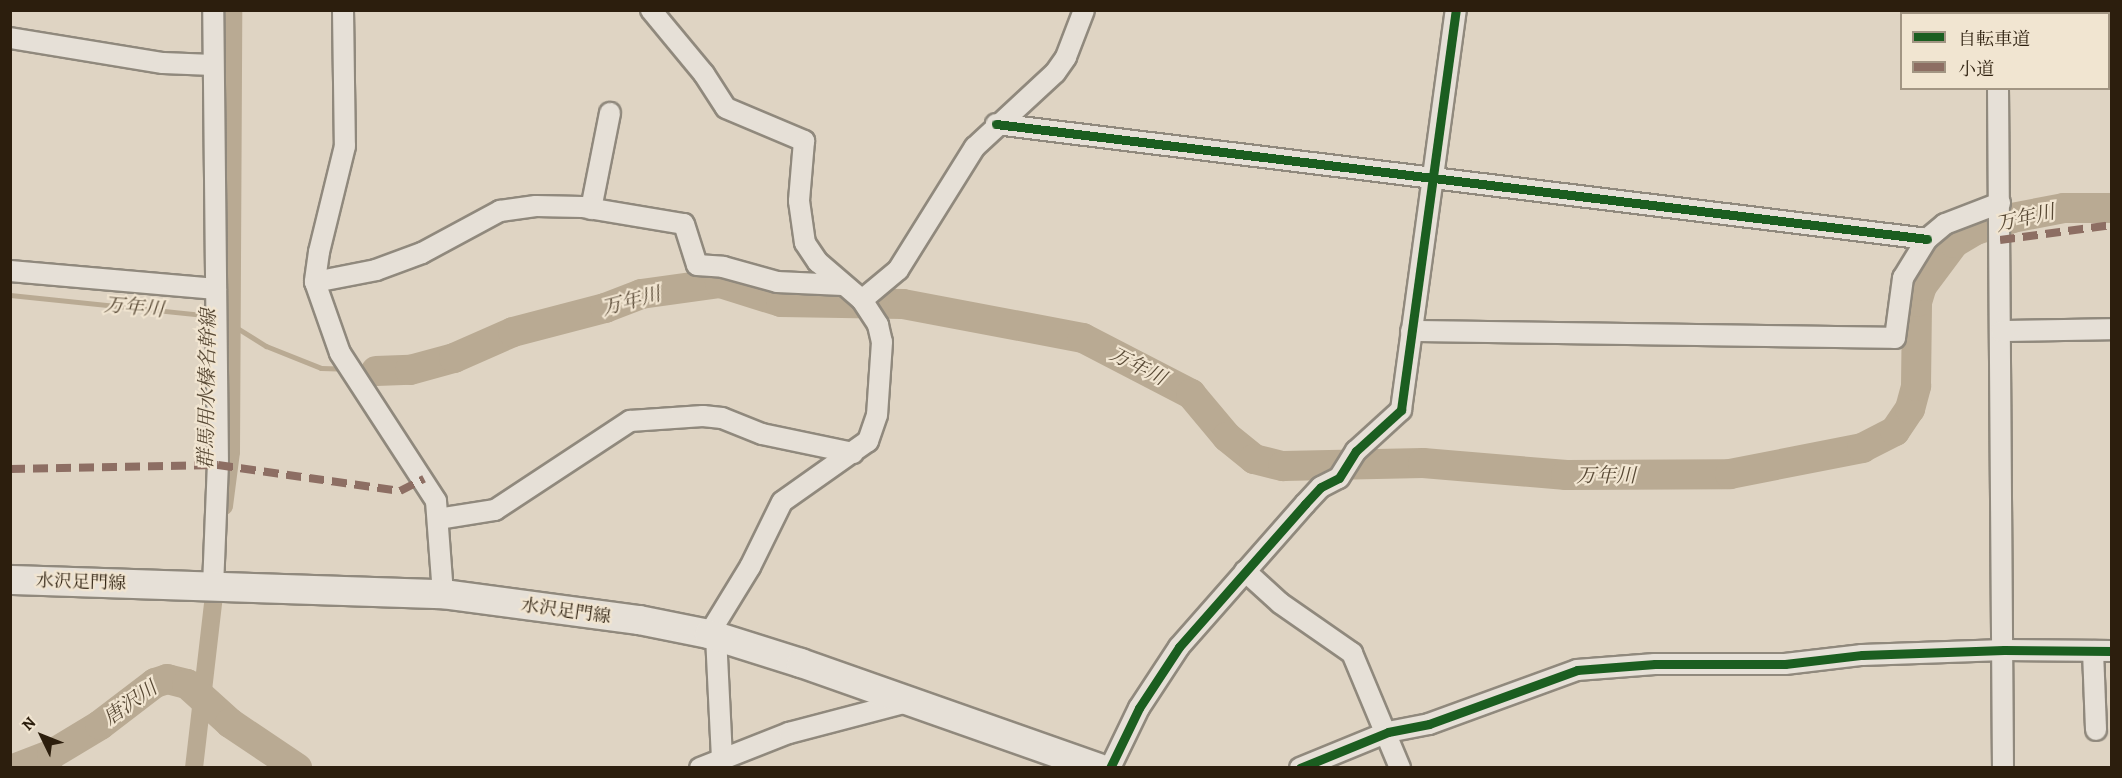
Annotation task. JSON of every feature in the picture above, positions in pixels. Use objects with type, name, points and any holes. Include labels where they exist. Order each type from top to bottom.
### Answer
[{"type":"main road","name":"水沢足門線","points":[[10,580],[443,594],[712,635],[1097,767]]},
{"type":"street","points":[[213,10],[218,465],[213,586]]},
{"type":"street","points":[[343,10],[345,146],[319,252],[315,282],[343,359],[355,381],[424,479],[436,501],[443,594]]},
{"type":"street","points":[[651,10],[704,74],[726,108],[734,115],[804,141],[800,225],[805,243],[818,262],[862,300],[878,325],[882,342],[880,397],[874,428],[868,441],[782,502],[750,567],[712,635],[722,759]]},
{"type":"street","points":[[862,300],[898,270],[957,171],[996,124],[1055,72],[1066,57],[1084,10]]},
{"type":"street","points":[[1097,767],[1179,647],[1305,504],[1321,487],[1339,478],[1356,451],[1401,410],[1456,10]]},
{"type":"street","points":[[10,38],[163,63],[213,65]]},
{"type":"street","points":[[1998,90],[2004,650],[2003,768]]},
{"type":"street","points":[[591,208],[610,113]]},
{"type":"street","points":[[996,124],[1927,239]]},
{"type":"street","points":[[1412,331],[1895,338],[1903,279],[1927,239],[1952,220],[2000,203]]},
{"type":"street","points":[[315,282],[367,272],[422,253],[501,211],[536,207],[591,208],[684,224],[697,265],[723,267],[777,282],[843,285]]},
{"type":"street","points":[[10,271],[216,297]]},
{"type":"street","points":[[2001,331],[2112,329]]},
{"type":"street","points":[[438,519],[495,510],[630,421],[703,416],[722,418],[769,436],[853,453]]},
{"type":"street","points":[[1245,571],[1280,603],[1352,654],[1388,732],[1400,768]]},
{"type":"street","points":[[1300,768],[1388,732],[1430,724],[1548,678],[1586,669],[1655,664],[1785,664],[1862,656],[2004,650],[2102,651],[2096,730]]},
{"type":"street","points":[[700,768],[789,733],[907,702]]},
{"type":"waterway","name":"群馬用水榛名幹線","points":[[224,506],[231,452],[233,10]]},
{"type":"waterway","name":"万年川","points":[[376,371],[410,370],[454,358],[513,332],[605,308],[641,294],[720,283],[781,302],[903,304],[1083,338],[1191,394],[1227,437],[1254,459],[1283,466],[1423,463],[1566,475],[1730,474],[1862,448],[1895,431],[1910,409],[1916,386],[1917,302],[1922,286],[1954,243],[1976,230],[2012,218],[2064,208],[2112,208]]},
{"type":"waterway","name":"万年川","points":[[10,295],[212,316]]},
{"type":"waterway","name":"万年川","points":[[221,318],[266,346],[321,368],[346,369]]},
{"type":"waterway","name":"万年川","points":[[358,370],[376,371]]},
{"type":"waterway","name":"群馬用水榛名幹線","points":[[194,768],[216,579]]},
{"type":"waterway","name":"唐沢川","points":[[16,768],[52,754],[100,725],[155,683],[167,679],[187,684],[230,723],[297,768]]},
{"type":"marked path","points":[[2000,240],[2112,225]]},
{"type":"marked path","points":[[10,469],[218,465],[400,491],[424,479]]},
{"type":"cycle path","points":[[1110,768],[1139,708],[1179,647],[1305,504],[1321,487],[1339,478],[1356,451],[1401,410],[1456,10]]},
{"type":"cycle path","points":[[996,124],[1927,239]]},
{"type":"cycle path","points":[[1300,768],[1388,732],[1429,724],[1577,670],[1655,664],[1785,664],[1862,655],[2004,650],[2112,651]]}]
